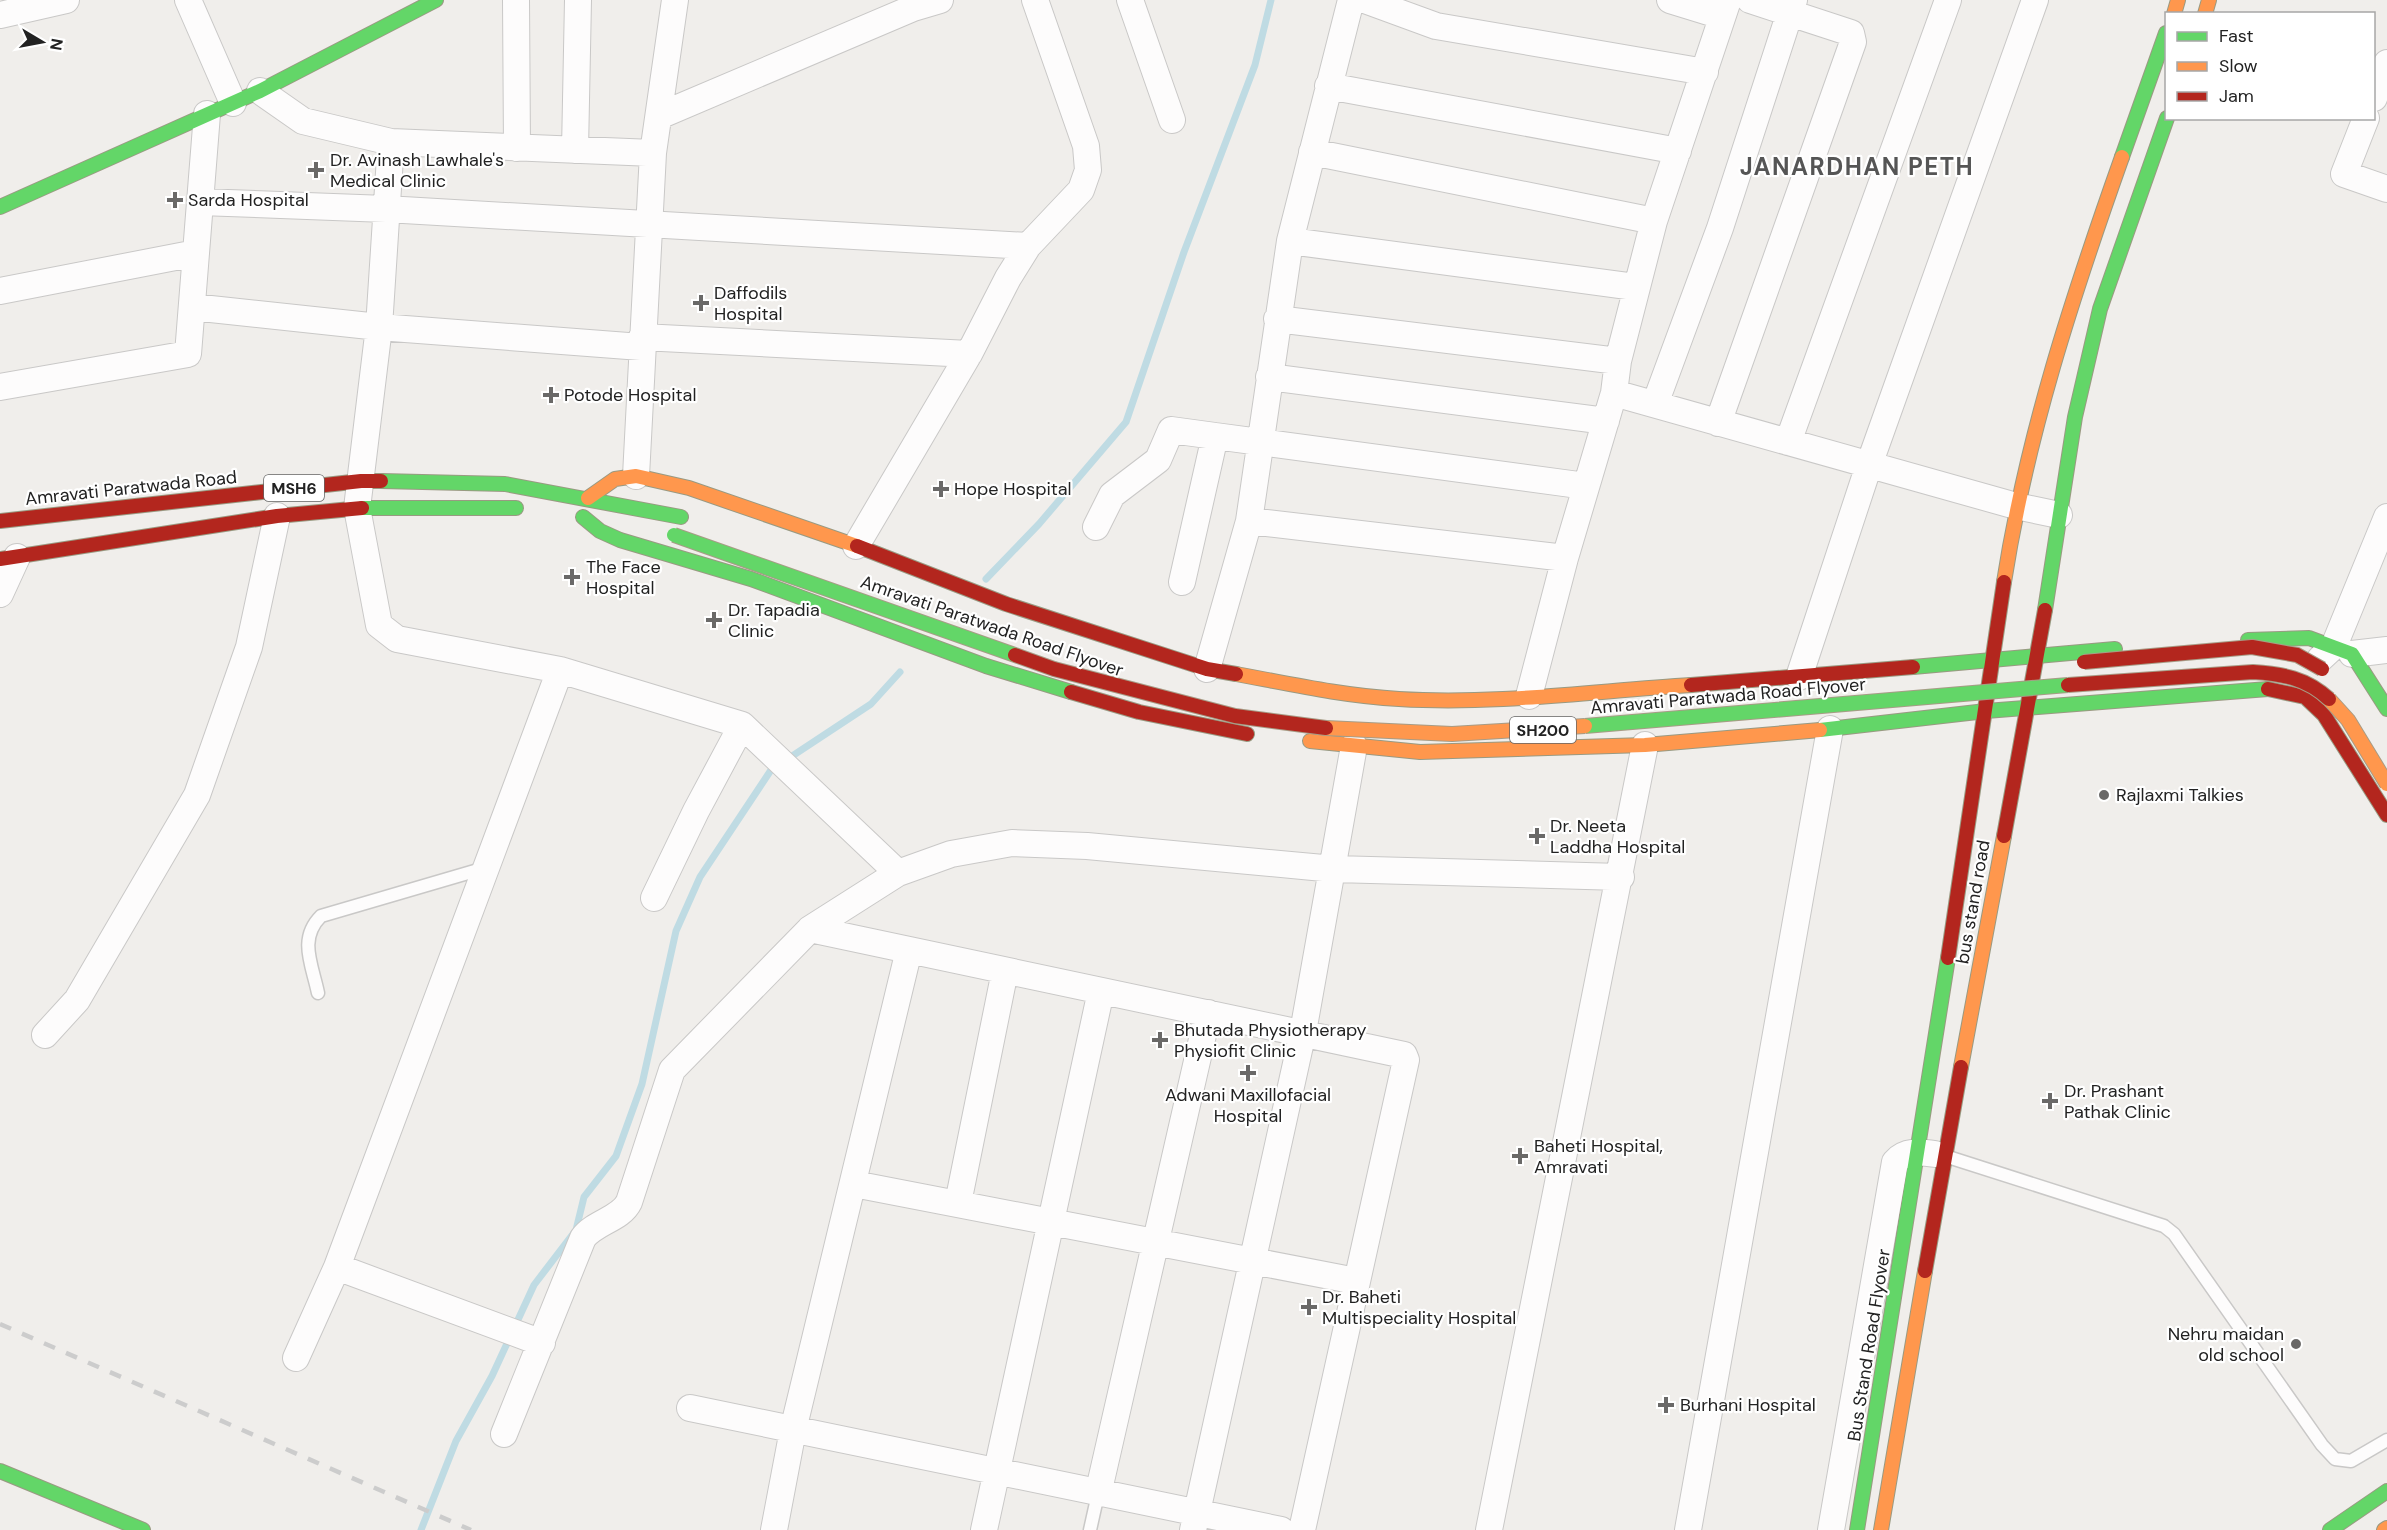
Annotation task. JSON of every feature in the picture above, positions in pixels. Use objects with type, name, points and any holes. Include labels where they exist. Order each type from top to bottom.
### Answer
[{"type":"main road","points":[[0,207],[260,91],[436,0]]},
{"type":"main road","name":"bus stand road","points":[[1943,1163],[1975,895],[1986,711],[2016,506],[2046,388],[2095,233],[2162,59],[2165,40]]},
{"type":"main road","name":"bus stand road","points":[[1917,1159],[1975,895],[2026,709],[2038,654],[2075,417],[2100,309],[2166,120]]},
{"type":"main road","points":[[588,498],[615,479],[636,476],[689,488],[856,546],[1006,604],[1207,669],[1331,691],[1399,699],[1529,696],[1799,677],[2038,654],[2292,637],[2309,638],[2343,650],[2387,709]]},
{"type":"main road","name":"Amravati Paratwada Road","points":[[0,521],[361,481],[505,484],[588,498]]},
{"type":"main road","name":"MSH6","points":[[588,498],[686,519]]},
{"type":"main road","name":"MSH6","points":[[8,558],[277,516],[357,508],[504,506],[526,509]]},
{"type":"main road","points":[[617,524],[578,516],[600,531],[620,540],[751,579],[986,666],[1139,712],[1267,736]]},
{"type":"main road","name":"Amravati Paratwada Road Flyover","points":[[668,533],[1054,669],[1235,716],[1378,732],[1464,734],[1553,729],[1977,692],[2253,672],[2289,675],[2316,689],[2336,704],[2387,784]]},
{"type":"main road","name":"Amravati Paratwada Road Flyover","points":[[1631,704],[2252,647],[2275,649],[2297,655],[2331,674]]},
{"type":"main road","points":[[1299,740],[1420,752],[1646,745],[1830,729],[1986,711],[2270,689],[2290,691],[2305,697],[2325,715],[2387,815]]},
{"type":"main road","points":[[1460,714],[1550,710]]},
{"type":"main road","name":"Bus Stand Road Flyover","points":[[1857,1530],[1917,1159]]},
{"type":"main road","points":[[1881,1530],[1943,1163]]},
{"type":"main road","points":[[1,1474],[143,1530]]},
{"type":"main road","points":[[2330,1530],[2387,1491]]},
{"type":"street","points":[[0,15],[66,0]]},
{"type":"street","points":[[188,0],[233,103]]},
{"type":"street","points":[[516,0],[517,148]]},
{"type":"street","points":[[575,150],[578,0]]},
{"type":"street","points":[[659,116],[912,4],[940,0]]},
{"type":"street","points":[[856,546],[969,354],[1008,278],[1028,246],[1081,190],[1088,170],[1086,146],[1035,0]]},
{"type":"street","points":[[1130,0],[1172,120]]},
{"type":"street","points":[[1207,669],[1249,520],[1276,319],[1290,241],[1328,86],[1363,0],[1436,26],[1706,72]]},
{"type":"street","points":[[1529,696],[1565,558],[1614,393],[1618,361],[1635,287],[1654,221],[1706,72],[1725,8],[1670,0]]},
{"type":"street","points":[[1718,423],[1853,42],[1851,33],[1792,7],[1750,0]]},
{"type":"street","points":[[1788,442],[1948,0]]},
{"type":"street","points":[[1799,677],[1869,465],[2035,0]]},
{"type":"street","points":[[636,476],[653,153],[678,1]]},
{"type":"street","points":[[1655,405],[1720,228],[1792,7]]},
{"type":"street","points":[[2375,93],[2387,63]]},
{"type":"street","points":[[1328,86],[1678,151]]},
{"type":"street","points":[[260,91],[303,120],[391,142],[653,153]]},
{"type":"street","points":[[0,387],[188,354],[207,114]]},
{"type":"street","points":[[2365,120],[2344,174],[2387,189]]},
{"type":"street","points":[[391,142],[379,327],[357,508],[379,626],[397,639],[560,670],[745,728],[793,776],[898,873]]},
{"type":"street","points":[[1312,152],[1654,221]]},
{"type":"street","points":[[200,202],[386,209],[649,226],[1028,246]]},
{"type":"street","points":[[1290,241],[1635,287]]},
{"type":"street","points":[[0,291],[196,253]]},
{"type":"street","points":[[192,307],[379,327],[642,342],[969,354]]},
{"type":"street","points":[[1276,319],[1618,361]]},
{"type":"street","points":[[1269,377],[1605,422]]},
{"type":"street","points":[[1614,393],[2016,506],[2059,515]]},
{"type":"street","points":[[1096,527],[1113,495],[1158,460],[1171,430],[1586,486]]},
{"type":"street","points":[[1182,582],[1215,436]]},
{"type":"street","points":[[45,1035],[77,1000],[197,795],[249,647],[277,516]]},
{"type":"street","points":[[2290,691],[2343,650],[2379,560],[2387,517]]},
{"type":"street","points":[[1249,520],[1565,558]]},
{"type":"street","points":[[0,594],[8,558]]},
{"type":"street","points":[[2343,650],[2387,650]]},
{"type":"street","points":[[296,1358],[337,1267],[560,670]]},
{"type":"street","points":[[654,898],[696,811],[745,728]]},
{"type":"street","points":[[1688,1530],[1830,729]]},
{"type":"street","points":[[1490,1530],[1646,745]]},
{"type":"street","points":[[1195,1522],[1303,1032],[1334,869],[1354,746]]},
{"type":"street","points":[[504,1434],[537,1342],[584,1238],[593,1227],[627,1207],[672,1070],[810,929],[898,873],[951,854],[1012,843],[1088,846],[1334,869],[1621,877]]},
{"type":"street","points":[[810,929],[1400,1052],[1406,1060],[1302,1530]]},
{"type":"street","points":[[774,1530],[793,1430],[909,950]]},
{"type":"street","points":[[958,1203],[1005,971]]},
{"type":"street","points":[[984,1530],[1101,991]]},
{"type":"street","points":[[1098,1494],[1208,1013]]},
{"type":"street","points":[[1831,1530],[1895,1162],[1899,1158],[1943,1163]]},
{"type":"street","points":[[854,1184],[1252,1263],[1356,1281]]},
{"type":"street","points":[[337,1267],[537,1342]]},
{"type":"street","points":[[690,1408],[1098,1494],[1195,1522],[1281,1530]]},
{"type":"lane","points":[[318,993],[307,944],[311,926],[321,916],[486,867]]},
{"type":"lane","points":[[1943,1163],[2164,1226],[2174,1234],[2322,1445],[2335,1459],[2351,1461],[2387,1440]]},
{"type":"lane","points":[[1090,1530],[1098,1494]]},
{"type":"waterway","points":[[986,579],[1039,524],[1126,422],[1184,252],[1255,65],[1271,0]]},
{"type":"waterway","points":[[421,1530],[456,1441],[492,1376],[534,1285],[576,1230],[584,1197],[616,1156],[642,1084],[676,931],[700,877],[771,770],[871,704],[900,672]]},
{"type":"railway","points":[[0,1324],[471,1530]]},
{"type":"traffic: fast","points":[[0,207],[260,91],[436,0]]},
{"type":"traffic: fast","points":[[2122,157],[2165,36]]},
{"type":"traffic: fast","points":[[2045,610],[2075,417],[2100,309],[2166,120]]},
{"type":"traffic: fast","points":[[381,481],[505,484],[681,517]]},
{"type":"traffic: fast","points":[[362,508],[516,508]]},
{"type":"traffic: fast","points":[[583,517],[600,531],[620,540],[751,579],[986,666],[1071,692]]},
{"type":"traffic: fast","points":[[674,535],[1015,655]]},
{"type":"traffic: fast","points":[[2248,640],[2309,638],[2352,654],[2387,709]]},
{"type":"traffic: fast","points":[[1913,667],[2115,649]]},
{"type":"traffic: fast","points":[[1585,726],[2068,685]]},
{"type":"traffic: fast","points":[[1820,730],[1986,711],[2268,689]]},
{"type":"traffic: fast","points":[[1857,1530],[1948,958]]},
{"type":"traffic: fast","points":[[0,1471],[143,1530]]},
{"type":"traffic: fast","points":[[2330,1530],[2387,1491]]},
{"type":"traffic: slow","points":[[2175,12],[2178,0]]},
{"type":"traffic: slow","points":[[2206,12],[2209,0]]},
{"type":"traffic: slow","points":[[2004,582],[2025,473],[2038,420],[2069,315],[2122,157]]},
{"type":"traffic: slow","points":[[588,498],[615,479],[636,476],[689,488],[857,546]]},
{"type":"traffic: slow","points":[[1236,674],[1358,695],[1435,700],[1508,699],[1691,685]]},
{"type":"traffic: slow","points":[[2329,699],[2348,720],[2387,784]]},
{"type":"traffic: slow","points":[[1326,728],[1452,734],[1585,726]]},
{"type":"traffic: slow","points":[[1310,741],[1420,752],[1645,745],[1820,730]]},
{"type":"traffic: slow","points":[[1961,1067],[2004,836]]},
{"type":"traffic: slow","points":[[1881,1530],[1925,1271]]},
{"type":"traffic: jam","points":[[0,521],[361,481],[381,481]]},
{"type":"traffic: jam","points":[[0,559],[277,516],[362,508]]},
{"type":"traffic: jam","points":[[857,546],[1006,604],[1207,669],[1236,674]]},
{"type":"traffic: jam","points":[[1948,958],[2004,582]]},
{"type":"traffic: jam","points":[[2004,836],[2045,610]]},
{"type":"traffic: jam","points":[[2084,662],[2252,647],[2297,655],[2322,669]]},
{"type":"traffic: jam","points":[[1015,655],[1054,669],[1235,716],[1326,728]]},
{"type":"traffic: jam","points":[[1691,685],[1913,667]]},
{"type":"traffic: jam","points":[[2068,685],[2253,672],[2294,678],[2312,686],[2329,699]]},
{"type":"traffic: jam","points":[[2268,689],[2305,697],[2324,715],[2387,815]]},
{"type":"traffic: jam","points":[[1071,692],[1139,712],[1247,734]]},
{"type":"traffic: jam","points":[[1925,1271],[1961,1067]]},
{"type":"place","name":"Dr. Avinash Lawhale's Medical Clinic","points":[[316,170]]},
{"type":"place","name":"Sarda Hospital","points":[[175,200]]},
{"type":"place","name":"Daffodils Hospital","points":[[701,303]]},
{"type":"place","name":"Potode Hospital","points":[[551,395]]},
{"type":"place","name":"Hope Hospital","points":[[941,489]]},
{"type":"place","name":"The Face Hospital","points":[[572,577]]},
{"type":"place","name":"Dr. Tapadia Clinic","points":[[714,620]]},
{"type":"place","name":"Rajlaxmi Talkies","points":[[2104,795]]},
{"type":"place","name":"Dr. Neeta Laddha Hospital","points":[[1537,836]]},
{"type":"place","name":"Bhutada Physiotherapy Physiofit Clinic","points":[[1160,1040]]},
{"type":"place","name":"Adwani Maxillofacial Hospital","points":[[1248,1073]]},
{"type":"place","name":"Dr. Prashant Pathak Clinic","points":[[2050,1101]]},
{"type":"place","name":"Baheti Hospital, Amravati","points":[[1520,1156]]},
{"type":"place","name":"Dr. Baheti Multispeciality Hospital","points":[[1309,1307]]},
{"type":"place","name":"Nehru maidan old school","points":[[2296,1344]]},
{"type":"place","name":"Burhani Hospital","points":[[1666,1405]]},
{"type":"district","name":"JANARDHAN PETH","points":[[1857,166]]}]
